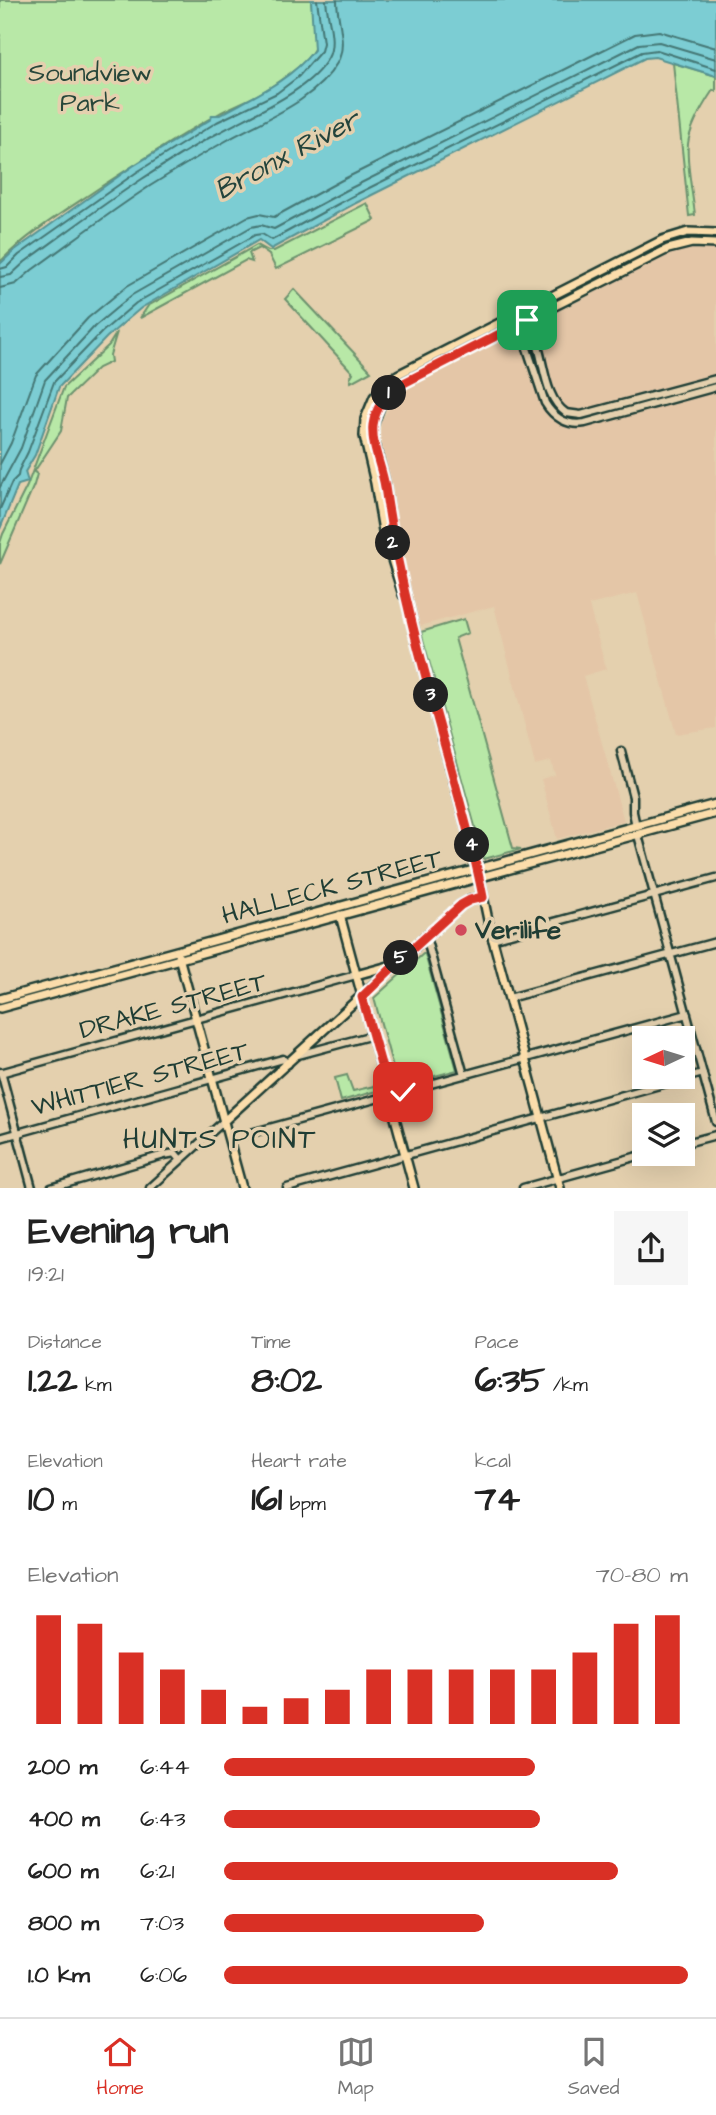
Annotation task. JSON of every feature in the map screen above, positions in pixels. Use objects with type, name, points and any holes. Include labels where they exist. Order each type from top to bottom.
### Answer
[{"type":"main road","points":[[408,609],[383,531],[375,483],[364,442],[365,419],[374,397],[388,381],[662,240],[693,232],[716,233]]},
{"type":"main road","points":[[560,1188],[492,939],[479,873],[408,609],[392,537],[384,479],[373,438],[373,426],[379,408],[389,393],[428,370],[676,246],[692,243],[716,244]]},
{"type":"main road","points":[[428,370],[476,335]]},
{"type":"main road","name":"HALLECK STREET","points":[[0,1008],[180,960],[716,804]]},
{"type":"main road","name":"HALLECK STREET","points":[[479,873],[638,835],[716,813]]},
{"type":"main road","points":[[636,826],[638,835]]},
{"type":"main road","points":[[224,1121],[461,905],[483,897]]},
{"type":"main road","points":[[339,912],[414,1188]]},
{"type":"main road","name":"HALLECK STREET","points":[[0,999],[177,950],[339,912]]},
{"type":"main road","points":[[177,950],[242,1188]]},
{"type":"main road","points":[[356,975],[396,964]]},
{"type":"street","points":[[517,314],[537,342],[555,401],[566,414],[581,415],[716,379]]},
{"type":"street","points":[[523,322],[545,403],[553,414],[572,424],[585,423],[716,387]]},
{"type":"street","points":[[621,751],[633,797],[636,826]]},
{"type":"street","points":[[638,835],[716,1122]]},
{"type":"street","points":[[492,939],[716,878]]},
{"type":"street","points":[[426,937],[464,1075]]},
{"type":"street","points":[[509,998],[716,942]]},
{"type":"street","name":"DRAKE STREET","points":[[0,1072],[356,975]]},
{"type":"street","points":[[229,1139],[687,1014]]},
{"type":"street","points":[[298,1055],[373,1035]]},
{"type":"street","points":[[316,1039],[326,1049]]},
{"type":"street","name":"WHITTIER STREET","points":[[0,1138],[283,1059],[288,1063]]},
{"type":"street","points":[[262,1065],[272,1078]]},
{"type":"street","points":[[0,1072],[32,1188]]},
{"type":"street","points":[[287,1188],[703,1073]]},
{"type":"street","points":[[150,1188],[224,1121]]},
{"type":"street","points":[[695,1141],[716,1135]]},
{"type":"street","points":[[51,1188],[175,1153],[181,1160]]},
{"type":"street","points":[[158,1158],[169,1170]]},
{"type":"street","points":[[523,1188],[632,1158]]},
{"type":"shaded area","points":[[693,248],[716,250],[716,728],[676,734],[637,593],[589,605],[606,669],[583,676],[624,821],[557,839],[541,779],[555,775],[551,761],[535,765],[494,606],[420,626],[400,552],[390,479],[380,438],[381,422],[398,392],[410,384],[517,333],[657,260]]},
{"type":"green space","name":"Soundview Park","points":[[0,0],[311,0],[316,43],[305,61],[268,89],[203,122],[143,159],[22,241],[0,262]]},
{"type":"green space","points":[[673,63],[716,76],[716,91],[713,90],[701,109],[689,137],[688,160],[695,215],[689,216]]},
{"type":"green space","points":[[367,203],[375,220],[276,269],[269,255],[259,248],[249,253],[252,262],[246,260],[140,318],[148,306],[257,245],[274,251]]},
{"type":"green space","points":[[294,289],[371,371],[351,382],[353,373],[285,299]]},
{"type":"green space","points":[[117,332],[110,355],[111,362],[98,368],[67,398],[61,431],[34,472],[37,474],[34,485],[0,564],[3,534],[27,486],[64,387],[109,345]]},
{"type":"green space","points":[[464,619],[468,633],[455,638],[513,848],[521,849],[484,859],[421,632]]},
{"type":"green space","points":[[423,954],[457,1070],[398,1086],[374,998]]},
{"type":"green space","points":[[347,1075],[353,1091],[374,1086],[376,1091],[341,1101],[335,1078]]},
{"type":"water","name":"Bronx River","points":[[311,0],[716,0],[716,76],[655,57],[645,58],[354,204],[271,249],[259,240],[141,308],[107,337],[59,387],[35,455],[25,472],[28,482],[18,485],[0,529],[0,264],[15,250],[133,166],[211,119],[212,115],[220,115],[294,71],[314,50]]},
{"type":"place","name":"Verilife","points":[[461,930]]},
{"type":"district","name":"HUNTS POINT","points":[[220,1139]]},
{"type":"route","points":[[403,1092],[390,1096],[362,997],[461,905],[483,897],[477,862],[408,609],[389,520],[384,479],[373,438],[374,421],[382,401],[398,386],[527,320]]}]
